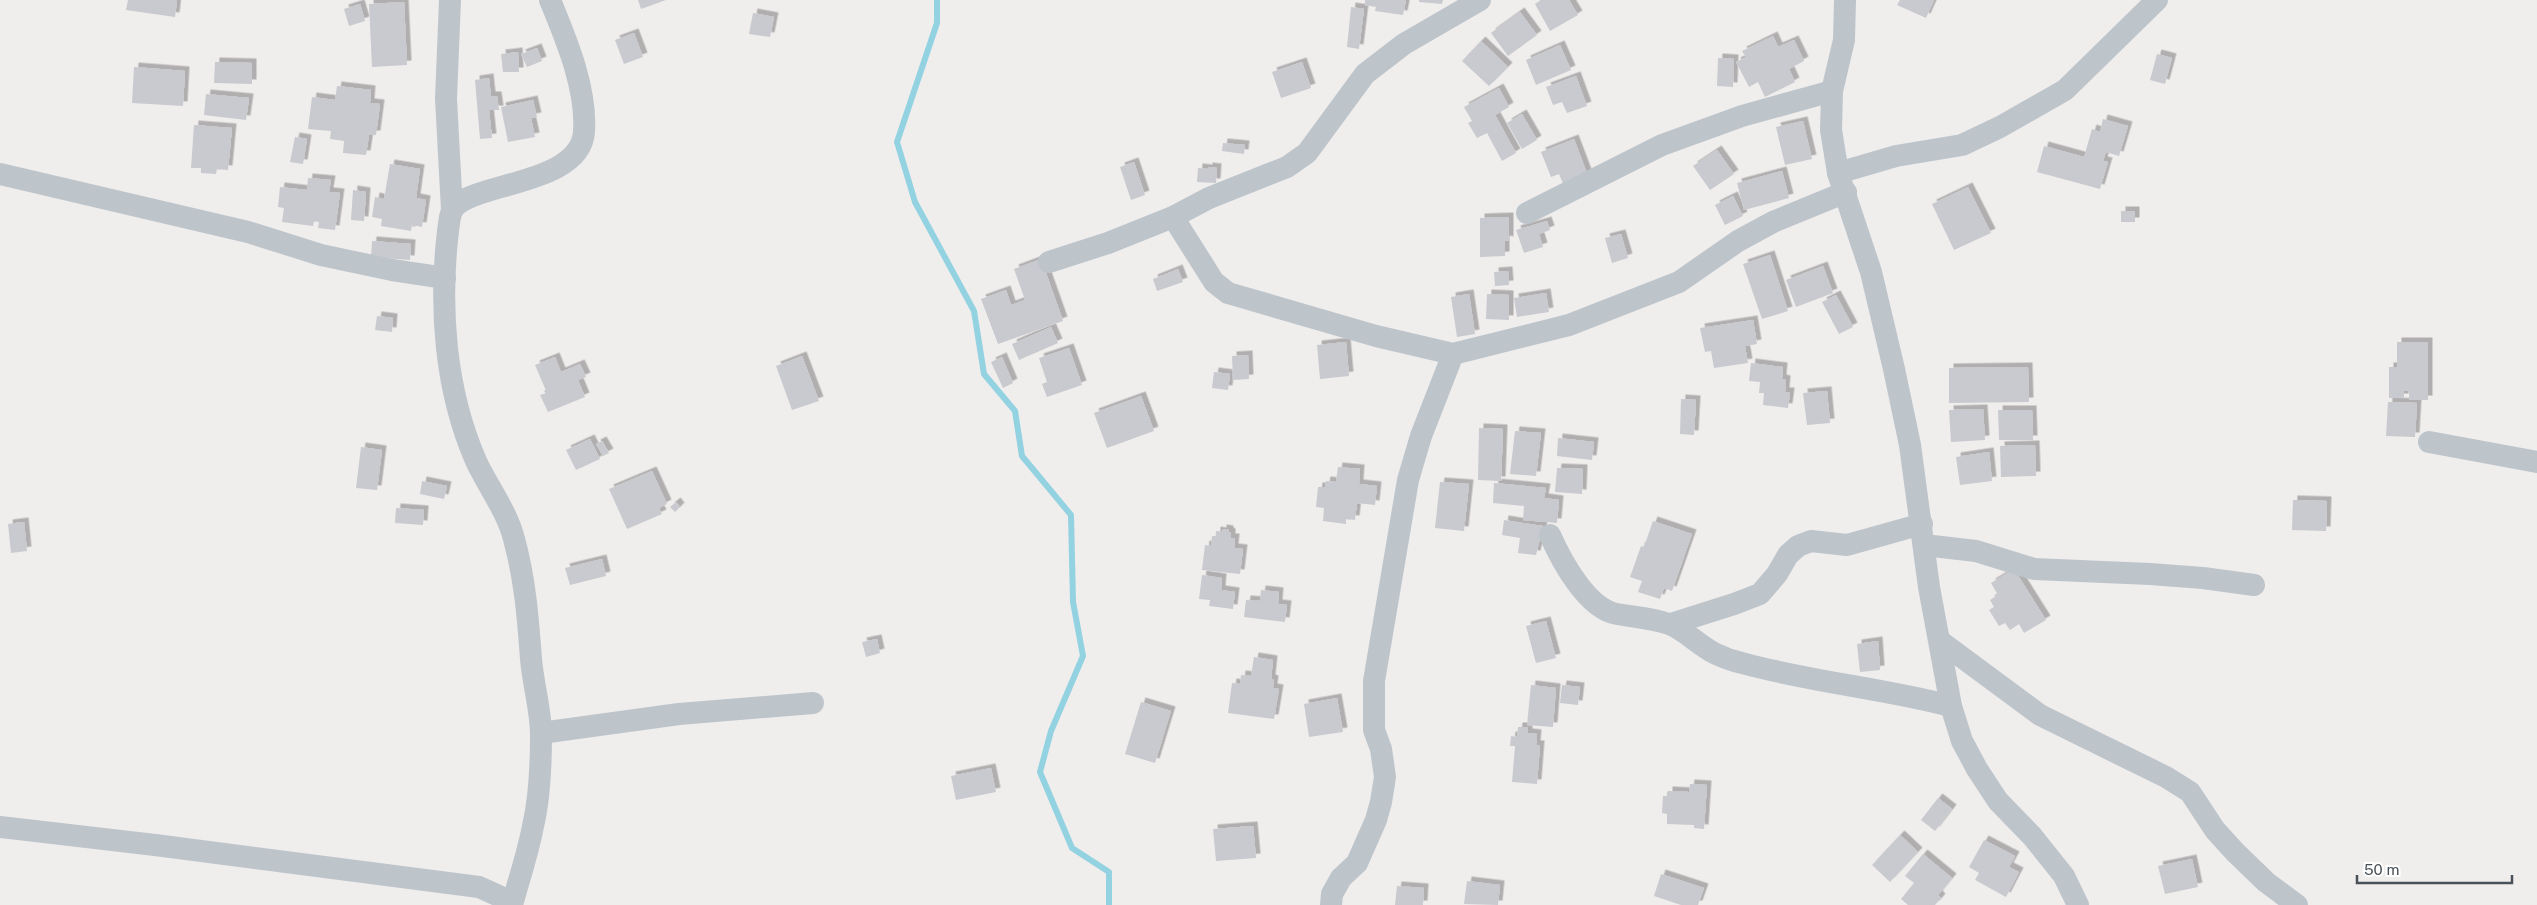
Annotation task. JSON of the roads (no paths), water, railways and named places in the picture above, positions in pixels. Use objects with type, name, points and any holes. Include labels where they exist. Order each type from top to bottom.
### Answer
[{"type":"street","points":[[450,0],[446,99],[452,210],[448,231],[445,278],[447,354],[457,406],[476,461],[513,536],[525,584],[532,669],[541,733],[534,824],[512,905]]},
{"type":"street","points":[[452,210],[464,200],[536,178],[562,163],[579,149],[584,133],[583,114],[572,54],[550,0]]},
{"type":"street","points":[[1049,262],[1108,243],[1173,217],[1209,198],[1287,167],[1307,153],[1365,74],[1404,44],[1480,0]]},
{"type":"street","points":[[1845,0],[1844,40],[1832,91],[1831,130],[1842,182],[1871,272],[1910,445],[1951,706],[1962,741],[1977,769],[1998,801],[2032,836],[2064,876],[2078,905]]},
{"type":"street","points":[[1173,217],[1214,282],[1228,292],[1376,336],[1453,354],[1569,325],[1679,282],[1738,242],[1842,182],[1896,156],[1962,145],[2000,127],[2065,90],[2157,0]]},
{"type":"street","points":[[1528,213],[1662,145],[1742,116],[1832,91]]},
{"type":"street","points":[[0,174],[248,232],[322,255],[399,271],[445,278]]},
{"type":"street","points":[[1331,905],[1332,894],[1341,878],[1357,863],[1376,820],[1381,802],[1385,777],[1381,749],[1374,730],[1374,681],[1408,480],[1421,436],[1453,354]]},
{"type":"street","points":[[2428,442],[2537,462]]},
{"type":"street","points":[[1671,624],[1760,594],[1777,574],[1788,555],[1798,546],[1811,541],[1847,545],[1923,534],[2034,569],[2194,577],[2254,585]]},
{"type":"street","points":[[1550,535],[1563,564],[1586,593],[1602,607],[1615,614],[1630,614],[1671,624],[1714,654],[1741,663],[1802,676],[1906,694],[1951,706]]},
{"type":"street","points":[[1940,641],[2040,715],[2149,768],[2190,792],[2215,830],[2234,852],[2266,882],[2297,905]]},
{"type":"street","points":[[541,733],[679,714],[813,703]]},
{"type":"street","points":[[0,828],[155,845],[479,887],[499,896],[507,905]]},
{"type":"waterway","points":[[937,0],[937,23],[897,142],[915,202],[974,311],[984,374],[1015,411],[1022,456],[1071,515],[1073,602],[1083,656],[1051,731],[1040,772],[1072,848],[1109,872],[1109,905]]}]
